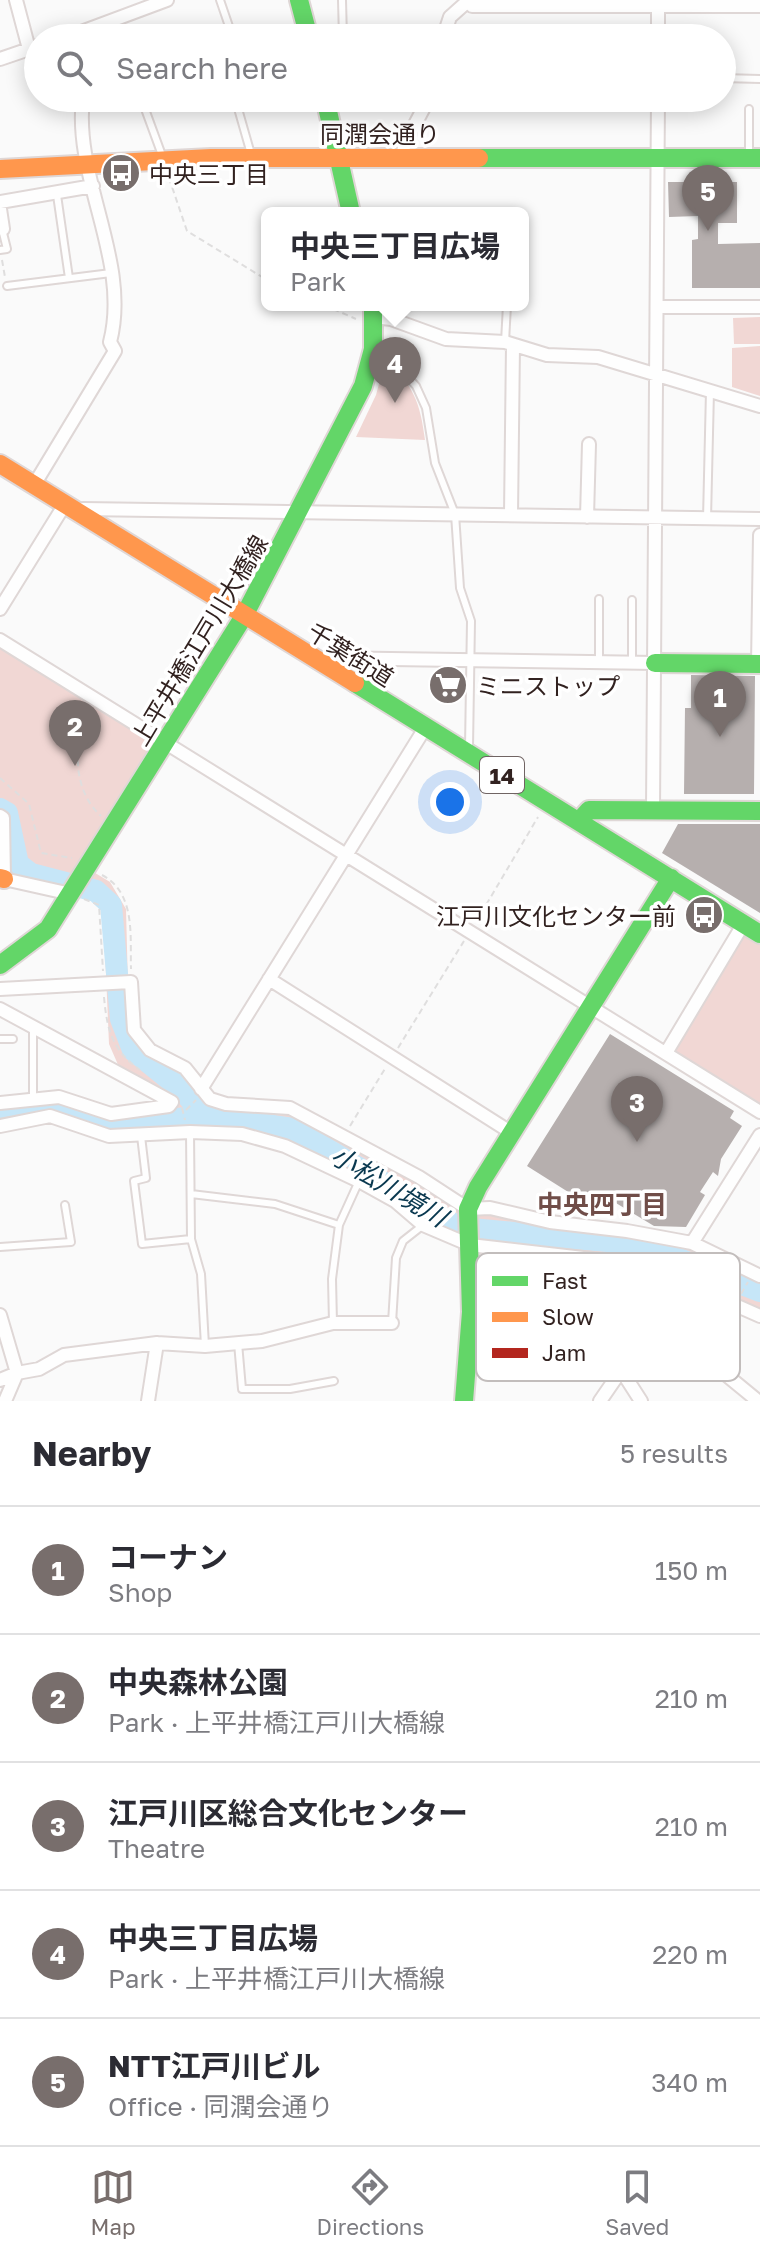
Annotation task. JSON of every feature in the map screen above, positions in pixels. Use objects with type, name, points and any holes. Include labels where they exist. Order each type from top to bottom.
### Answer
[{"type":"main road","points":[[299,0],[305,24]]},
{"type":"main road","points":[[332,112],[337,157],[350,207]]},
{"type":"main road","name":"同潤会通り","points":[[0,169],[252,157],[755,158]]},
{"type":"main road","name":"上平井橋江戸川大橋線","points":[[0,965],[48,929],[244,616],[301,513],[359,397],[373,349],[373,311]]},
{"type":"main road","name":"千葉街道","points":[[0,464],[760,934]]},
{"type":"main road","points":[[655,663],[759,664]]},
{"type":"main road","points":[[579,821],[589,810],[760,811]]},
{"type":"main road","points":[[464,1401],[471,1312],[469,1227],[512,1133],[671,878]]},
{"type":"street","points":[[16,0],[24,24]]},
{"type":"street","points":[[106,24],[167,0]]},
{"type":"street","points":[[448,24],[450,17],[468,1],[472,6],[658,3],[760,6]]},
{"type":"street","points":[[658,3],[658,24]]},
{"type":"street","points":[[0,59],[24,51]]},
{"type":"street","points":[[34,485],[115,351],[110,342],[115,322],[111,273],[87,164],[81,112]]},
{"type":"street","points":[[403,157],[404,145],[422,112]]},
{"type":"street","points":[[653,810],[658,112]]},
{"type":"street","points":[[0,202],[57,195],[93,186]]},
{"type":"street","points":[[0,209],[2,229]]},
{"type":"street","points":[[657,307],[760,307]]},
{"type":"street","points":[[373,311],[446,339],[509,343],[547,355],[598,357],[760,406]]},
{"type":"street","points":[[509,343],[511,514]]},
{"type":"street","points":[[587,517],[589,444]]},
{"type":"street","points":[[0,609],[70,506],[301,513],[760,519]]},
{"type":"street","points":[[759,664],[760,535]]},
{"type":"street","points":[[0,640],[760,1112]]},
{"type":"street","points":[[311,658],[655,663]]},
{"type":"street","points":[[201,1089],[425,728]]},
{"type":"street","points":[[0,816],[3,818],[2,878],[78,884]]},
{"type":"street","points":[[666,1053],[744,923]]},
{"type":"street","points":[[269,979],[512,1133]]},
{"type":"street","points":[[0,989],[128,982],[134,1030],[150,1050],[185,1068],[210,1099],[226,1104],[290,1108],[419,1177],[469,1227]]},
{"type":"street","points":[[0,1009],[172,1102],[169,1106],[111,1114],[59,1097],[33,1098],[5,1114]]},
{"type":"street","points":[[5,1114],[50,1116],[93,1133],[242,1134],[285,1146],[359,1181],[395,1201],[423,1225],[469,1227],[580,1253]]},
{"type":"street","points":[[692,1243],[760,1135]]},
{"type":"street","points":[[469,1227],[490,1208],[550,1222],[692,1243],[711,1253]]},
{"type":"street","points":[[740,1307],[760,1316]]},
{"type":"street","points":[[0,1315],[17,1373],[5,1401]]},
{"type":"street","points":[[0,1380],[39,1369],[64,1355],[157,1343],[205,1346],[262,1341],[333,1323],[392,1323]]},
{"type":"street","points":[[148,1401],[157,1343]]},
{"type":"street","points":[[600,1401],[614,1381]]},
{"type":"street","points":[[628,1381],[641,1401]]},
{"type":"street","points":[[735,1381],[758,1400]]},
{"type":"lane","points":[[220,0],[228,24]]},
{"type":"lane","points":[[342,0],[343,24]]},
{"type":"lane","points":[[736,78],[760,79]]},
{"type":"lane","points":[[749,109],[755,158]]},
{"type":"lane","points":[[147,112],[164,159]]},
{"type":"lane","points":[[239,112],[252,157]]},
{"type":"lane","points":[[57,195],[69,278]]},
{"type":"lane","points":[[0,250],[7,249],[2,229]]},
{"type":"lane","points":[[7,286],[111,273]]},
{"type":"lane","points":[[507,311],[509,343]]},
{"type":"lane","points":[[373,349],[386,353],[416,386],[426,408],[435,463],[455,514],[460,588],[471,621],[473,660],[467,727],[470,755]]},
{"type":"lane","points":[[707,519],[710,391]]},
{"type":"lane","points":[[599,599],[599,662]]},
{"type":"lane","points":[[632,600],[632,663]]},
{"type":"lane","points":[[33,1029],[33,1098]]},
{"type":"lane","points":[[0,1039],[13,1039]]},
{"type":"lane","points":[[190,1132],[191,1239],[201,1274],[205,1346]]},
{"type":"lane","points":[[141,1134],[146,1178],[134,1181],[142,1244],[191,1239]]},
{"type":"lane","points":[[333,1323],[332,1279],[339,1225],[359,1181]]},
{"type":"lane","points":[[191,1194],[275,1204],[339,1225]]},
{"type":"lane","points":[[0,1247],[71,1242],[65,1205]]},
{"type":"lane","points":[[392,1323],[396,1258],[403,1241],[423,1225]]},
{"type":"lane","points":[[238,1343],[242,1389],[290,1389],[334,1381]]},
{"type":"path","points":[[164,159],[187,231],[261,276]]},
{"type":"path","points":[[0,250],[7,286]]},
{"type":"path","points":[[95,699],[83,724],[76,757],[89,805],[114,828]]},
{"type":"path","points":[[0,778],[29,804],[41,853],[66,855],[78,884],[113,880],[129,908],[128,982]]},
{"type":"path","points":[[343,1137],[547,802]]},
{"type":"path","points":[[740,1296],[755,1277]]},
{"type":"shaded area","points":[[760,317],[760,344],[734,344],[733,318]]},
{"type":"shaded area","points":[[760,346],[760,396],[732,387],[732,348]]},
{"type":"shaded area","points":[[386,358],[414,395],[425,440],[356,437],[376,395]]},
{"type":"shaded area","points":[[0,642],[161,743],[87,868],[110,882],[126,909],[129,1025],[181,1072],[192,1089],[217,1107],[289,1111],[417,1179],[460,1209],[690,1245],[707,1253],[553,1253],[474,1242],[439,1230],[282,1140],[109,1132],[120,1118],[175,1109],[174,1098],[119,1067],[109,1044],[103,904],[79,892],[7,877],[0,815]]},
{"type":"shaded area","points":[[744,929],[760,939],[760,1107],[671,1052]]},
{"type":"shaded area","points":[[740,1269],[760,1278],[760,1313],[740,1304]]},
{"type":"building","points":[[668,182],[737,182],[737,223],[718,223],[718,244],[760,243],[760,288],[692,288],[692,240],[698,239],[698,216],[669,217]]},
{"type":"building","points":[[440,669],[464,682],[456,701],[430,685]]},
{"type":"building","points":[[691,675],[755,676],[754,794],[684,794],[685,708],[691,708]]},
{"type":"building","points":[[678,824],[760,824],[760,913],[662,853]]},
{"type":"building","points":[[610,1034],[734,1111],[730,1118],[742,1126],[721,1159],[718,1176],[713,1172],[700,1192],[705,1195],[686,1227],[654,1226],[601,1194],[592,1207],[527,1166]]},
{"type":"waterway","name":"小松川境川","points":[[0,809],[7,813],[18,864],[31,874],[96,891],[111,905],[121,1019],[133,1050],[180,1088],[206,1116]]},
{"type":"waterway","name":"小松川境川","points":[[0,1119],[55,1108],[80,1112],[120,1125],[206,1116],[293,1129],[460,1228],[641,1244],[664,1253]]},
{"type":"waterway","name":"小松川境川","points":[[740,1283],[760,1291]]},
{"type":"traffic: fast","points":[[299,0],[305,24]]},
{"type":"traffic: fast","points":[[328,112],[350,207]]},
{"type":"traffic: fast","points":[[479,158],[760,158]]},
{"type":"traffic: fast","points":[[0,965],[48,929],[244,616],[363,386],[373,349],[373,311]]},
{"type":"traffic: fast","points":[[655,663],[760,664]]},
{"type":"traffic: fast","points":[[355,683],[760,934]]},
{"type":"traffic: fast","points":[[579,821],[589,810],[760,811]]},
{"type":"traffic: fast","points":[[464,1401],[471,1312],[468,1209],[478,1187],[671,878]]},
{"type":"traffic: slow","points":[[0,169],[211,158],[479,158]]},
{"type":"traffic: slow","points":[[0,464],[355,683]]},
{"type":"traffic: slow","points":[[0,878],[4,879]]},
{"type":"place","name":"中央三丁目","points":[[121,173]]},
{"type":"place","name":"NTT江戸川ビル","points":[[708,231]]},
{"type":"place","name":"中央三丁目広場","points":[[395,403]]},
{"type":"place","name":"ミニストップ","points":[[448,685]]},
{"type":"place","name":"コーナン","points":[[720,737]]},
{"type":"place","name":"中央森林公園","points":[[75,766]]},
{"type":"place","name":"江戸川文化センター前","points":[[704,915]]},
{"type":"place","name":"江戸川区総合文化センター","points":[[637,1142]]},
{"type":"district","name":"中央四丁目","points":[[602,1204]]}]
